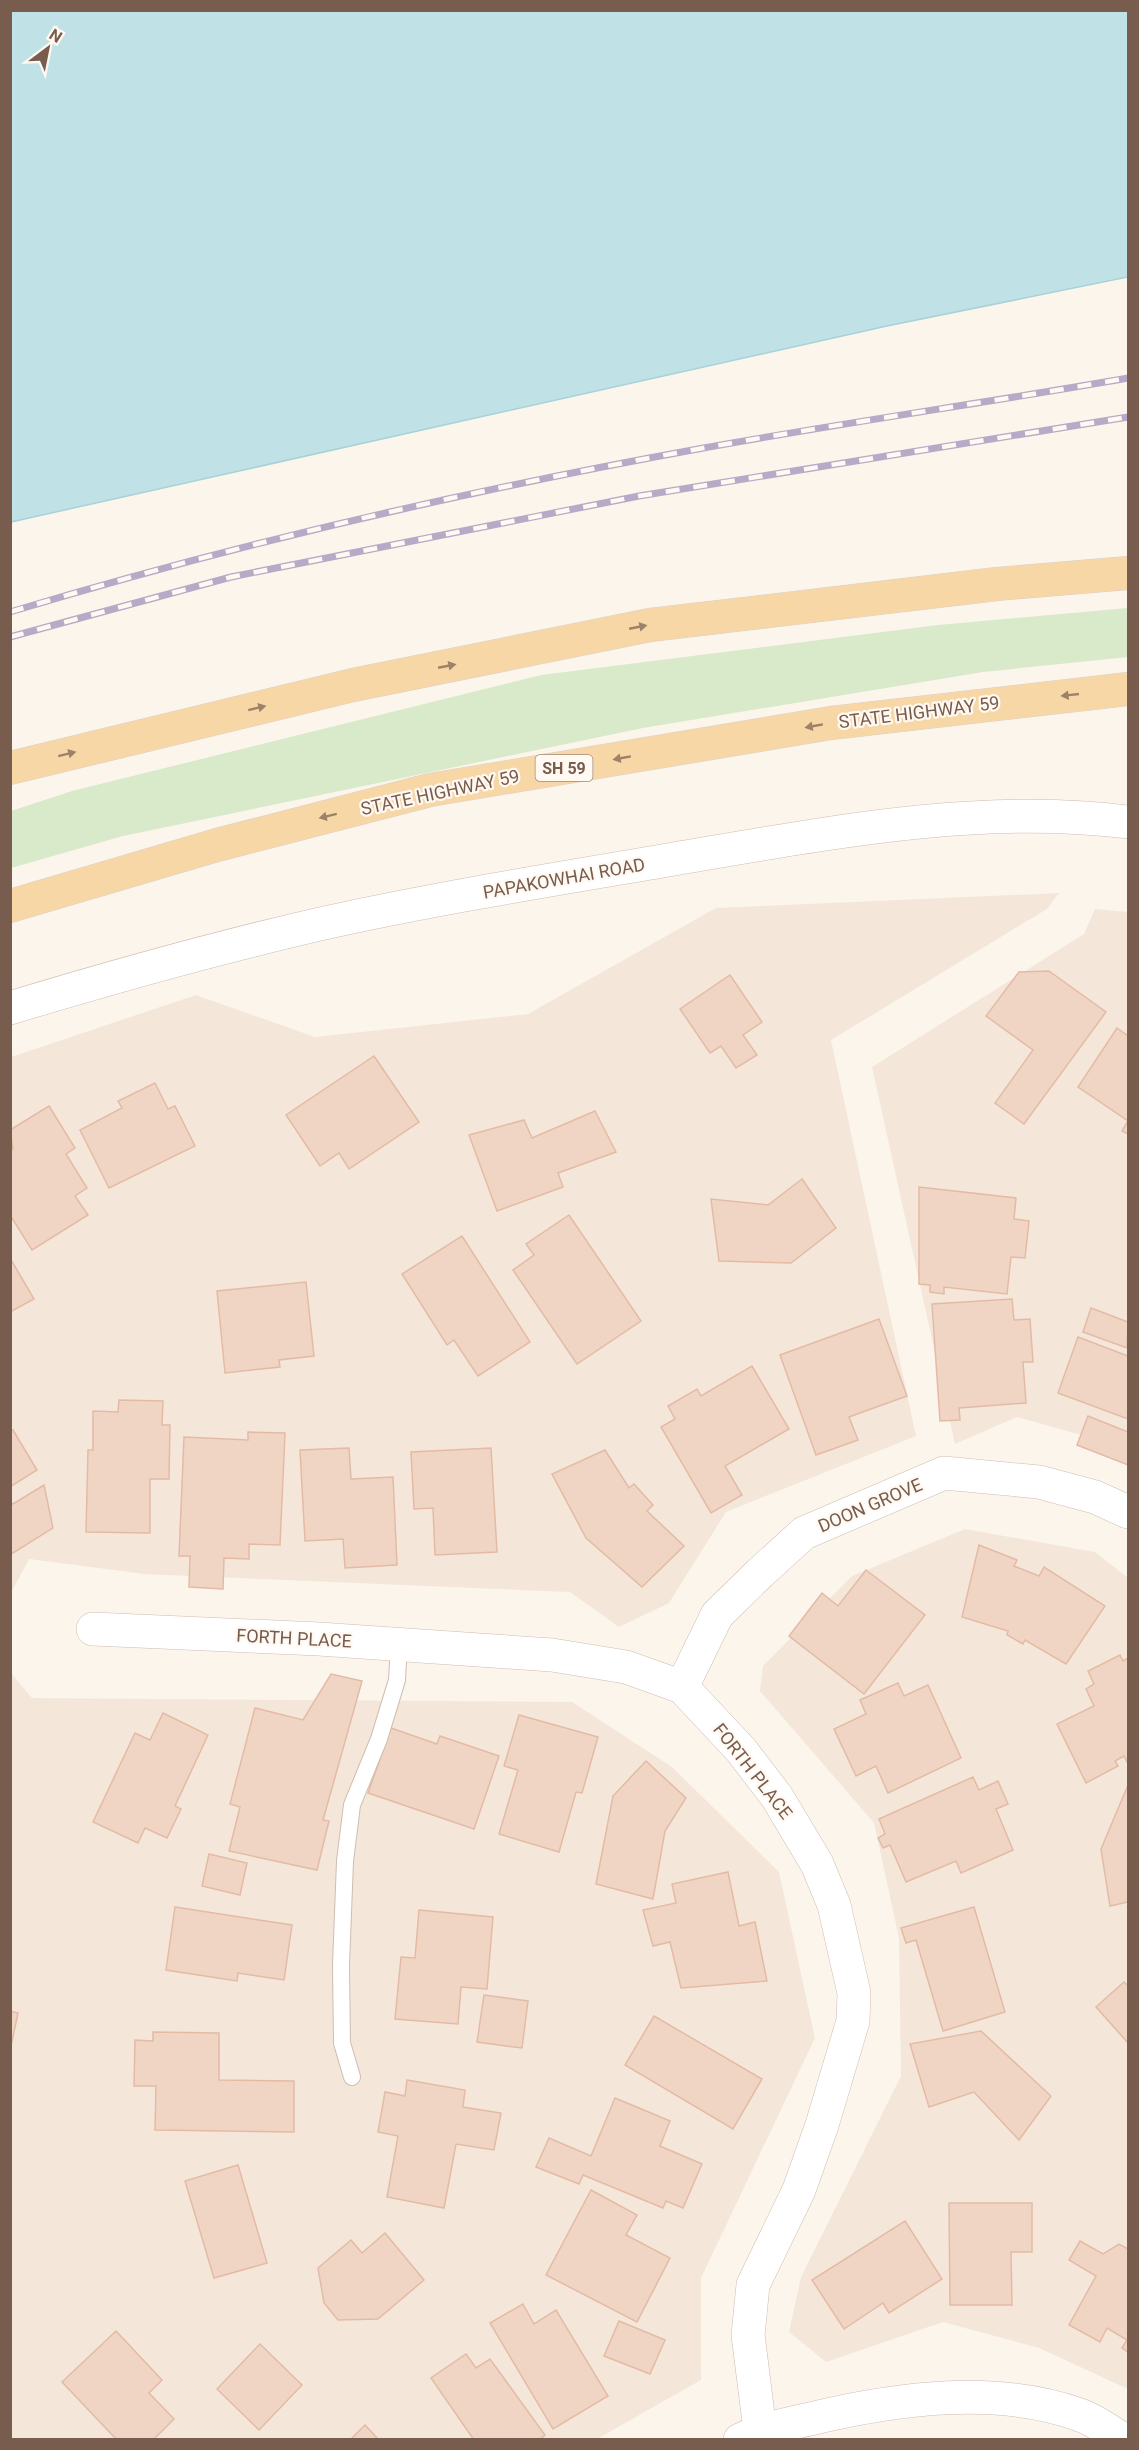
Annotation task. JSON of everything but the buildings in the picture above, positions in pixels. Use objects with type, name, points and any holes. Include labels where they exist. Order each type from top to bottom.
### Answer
[{"type":"main road","points":[[10,768],[353,685],[650,625],[997,584],[1128,573]]},
{"type":"main road","name":"STATE HIGHWAY 59","points":[[10,906],[217,845],[430,790],[831,723],[1128,689]]},
{"type":"street","name":"PAPAKOWHAI ROAD","points":[[10,1008],[109,978],[329,922],[428,901],[809,836],[941,820],[1043,817],[1128,822]]},
{"type":"street","name":"DOON GROVE","points":[[682,1687],[717,1615],[804,1533],[944,1473],[1039,1482],[1095,1497],[1128,1512]]},
{"type":"street","name":"FORTH PLACE","points":[[93,1629],[399,1644],[552,1655],[626,1667],[682,1687],[741,1750],[777,1797],[817,1863],[834,1905],[854,1993],[853,2021],[822,2125],[799,2190],[753,2285],[748,2334],[750,2435]]},
{"type":"street","points":[[750,2435],[867,2405],[944,2398],[1014,2399],[1081,2415],[1124,2439]]},
{"type":"lane","points":[[352,2077],[342,2043],[341,1965],[345,1861],[352,1805],[379,1739],[397,1680],[399,1644]]},
{"type":"shaded area","points":[[1059,893],[1047,909],[831,1040],[916,1436],[726,1512],[669,1603],[619,1627],[570,1592],[144,1574],[29,1559],[11,1593],[11,1057],[196,995],[315,1037],[528,1014],[716,908]]},
{"type":"shaded area","points":[[1095,909],[1128,912],[1128,1458],[1113,1444],[1017,1417],[955,1444],[872,1067],[1084,934]]},
{"type":"shaded area","points":[[965,1529],[1095,1552],[1128,1578],[1128,2389],[1039,2348],[943,2322],[826,2362],[789,2332],[801,2277],[901,2076],[899,1938],[874,1823],[760,1691],[763,1666],[852,1576]]},
{"type":"shaded area","points":[[10,1672],[32,1698],[572,1702],[672,1767],[779,1872],[815,2038],[701,2278],[701,2380],[597,2439],[11,2439]]},
{"type":"green space","points":[[1128,608],[1128,657],[983,672],[643,728],[123,836],[11,868],[11,811],[72,791],[541,675],[938,625]]},
{"type":"water","points":[[10,11],[1128,11],[1128,277],[887,326],[11,522]]},
{"type":"railway","points":[[10,612],[180,564],[438,501],[611,465],[1128,378]]},
{"type":"railway","points":[[10,637],[231,577],[639,496],[1128,417]]}]
